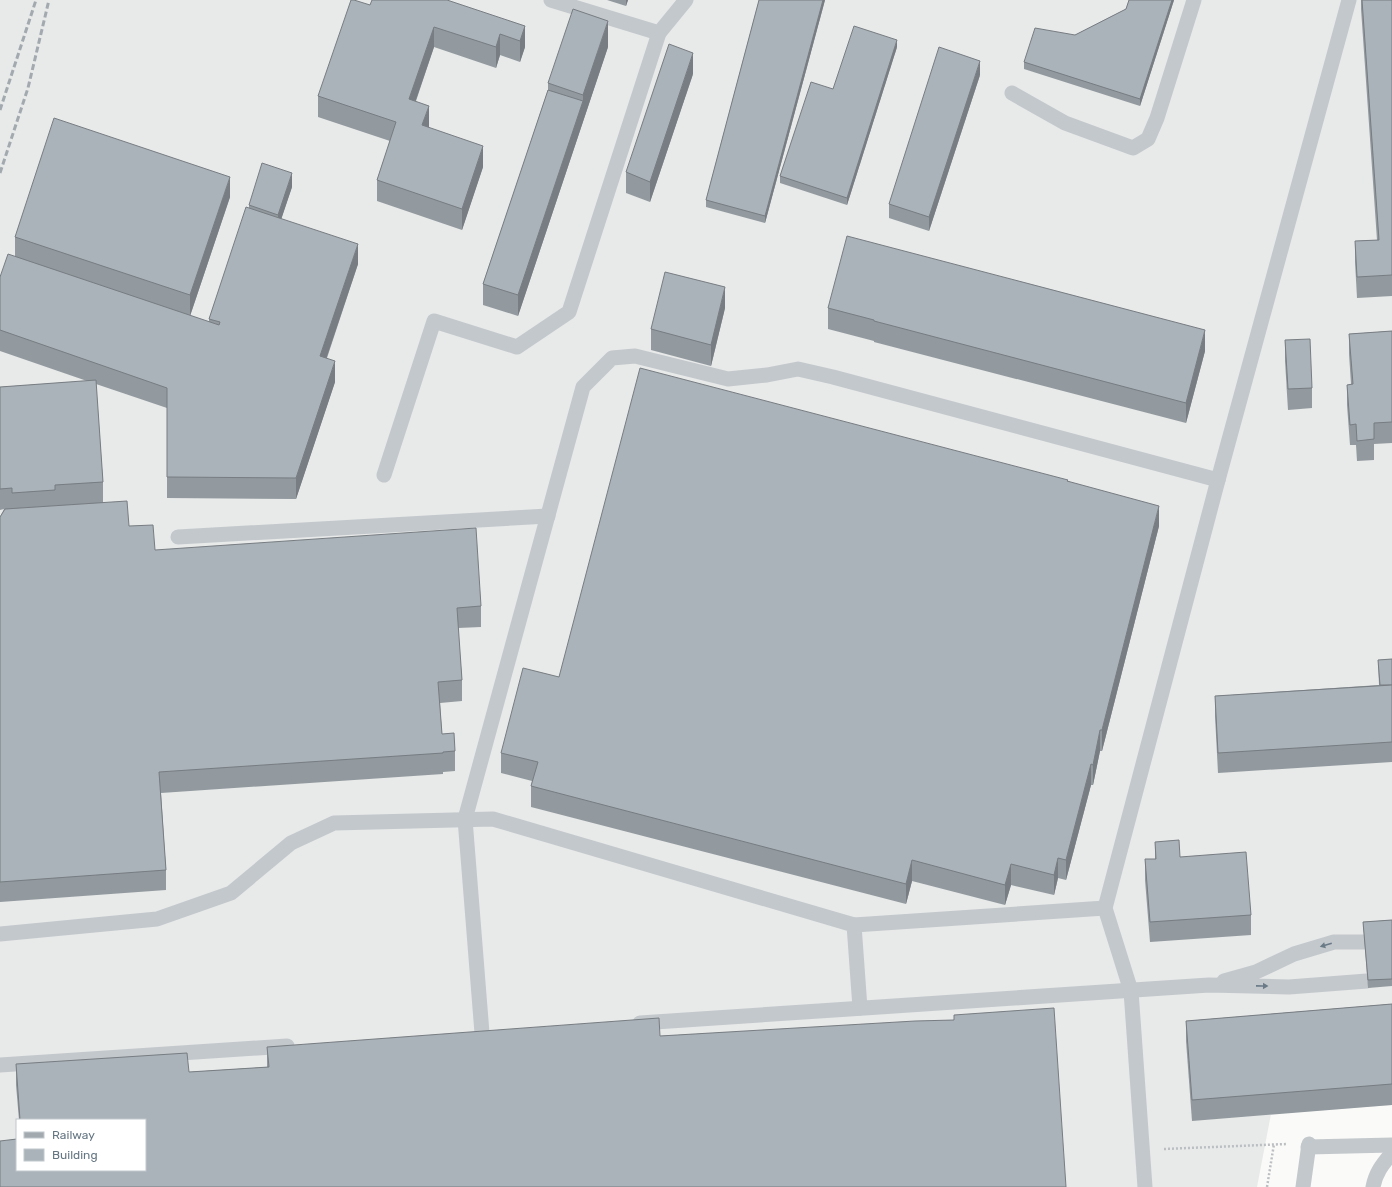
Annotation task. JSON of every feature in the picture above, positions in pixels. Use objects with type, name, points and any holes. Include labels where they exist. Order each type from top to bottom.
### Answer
[{"type":"lane","points":[[551,0],[659,33]]},
{"type":"lane","points":[[384,475],[434,321],[517,347],[569,312],[659,33],[686,0]]},
{"type":"lane","points":[[1012,93],[1065,123],[1134,148],[1148,139],[1157,118],[1194,0]]},
{"type":"lane","points":[[1145,1187],[1131,991],[1105,908],[1218,480],[1349,0]]},
{"type":"lane","points":[[482,1033],[465,819],[583,386],[612,358],[635,356],[728,379],[767,375],[798,369],[833,377],[1218,480]]},
{"type":"lane","points":[[178,537],[548,516]]},
{"type":"lane","points":[[0,934],[157,919],[231,893],[291,843],[334,823],[465,819],[492,819],[854,925],[1105,908]]},
{"type":"lane","points":[[854,925],[860,1008]]},
{"type":"lane","points":[[1209,985],[1256,972],[1294,954],[1334,942],[1364,942]]},
{"type":"lane","points":[[624,1024],[1209,985],[1289,987],[1367,981]]},
{"type":"lane","points":[[466,1034],[497,1032]]},
{"type":"lane","points":[[0,1065],[300,1045]]},
{"type":"lane","points":[[1303,1187],[1309,1145],[1392,1145]]},
{"type":"lane","points":[[1373,1187],[1375,1177],[1380,1168],[1392,1153]]},
{"type":"path","points":[[1267,1187],[1274,1144]]},
{"type":"path","points":[[1164,1149],[1274,1144],[1309,1145]]},
{"type":"shaded area","points":[[0,0],[1392,0],[1392,1105],[1271,1114],[1257,1187],[0,1187]]},
{"type":"building","points":[[351,0],[370,5],[372,0],[447,0],[525,26],[520,41],[500,34],[496,47],[434,27],[409,99],[429,106],[422,125],[483,146],[462,209],[377,180],[396,122],[318,96]]},
{"type":"building","points":[[759,0],[823,0],[765,216],[706,200]]},
{"type":"building","points":[[1129,0],[1172,0],[1140,99],[1024,62],[1035,28],[1075,35],[1126,9]]},
{"type":"building","points":[[1362,0],[1392,0],[1392,275],[1357,277],[1355,241],[1379,240]]},
{"type":"building","points":[[573,9],[608,21],[583,95],[548,83]]},
{"type":"building","points":[[854,26],[897,40],[847,198],[780,176],[811,82],[833,89]]},
{"type":"building","points":[[669,44],[693,53],[650,182],[626,172]]},
{"type":"building","points":[[939,47],[980,61],[929,217],[889,204]]},
{"type":"building","points":[[548,90],[583,101],[518,295],[483,284]]},
{"type":"building","points":[[54,118],[230,177],[190,295],[15,237]]},
{"type":"building","points":[[262,163],[292,173],[278,215],[249,205]]},
{"type":"building","points":[[246,207],[358,244],[320,356],[335,361],[296,478],[167,477],[167,388],[0,330],[0,277],[8,254],[219,325],[220,322],[209,319]]},
{"type":"building","points":[[847,236],[1205,330],[1186,403],[828,308]]},
{"type":"building","points":[[665,272],[725,287],[711,345],[651,329]]},
{"type":"building","points":[[1392,331],[1392,422],[1374,423],[1374,439],[1357,441],[1356,424],[1350,425],[1347,385],[1353,384],[1349,334]]},
{"type":"building","points":[[1310,339],[1312,388],[1288,389],[1285,340]]},
{"type":"building","points":[[640,368],[1068,480],[1067,481],[1159,506],[1102,730],[1100,730],[1093,765],[1091,764],[1066,860],[1058,858],[1054,875],[1011,864],[1005,885],[912,860],[906,884],[531,786],[538,762],[501,753],[523,668],[559,677]]},
{"type":"building","points":[[96,380],[103,482],[55,485],[55,490],[12,493],[12,488],[0,489],[0,387]]},
{"type":"building","points":[[127,501],[129,526],[153,525],[155,550],[476,528],[481,606],[457,608],[462,680],[438,682],[442,734],[454,733],[455,751],[159,772],[166,870],[0,882],[0,517],[5,509]]},
{"type":"building","points":[[1392,659],[1392,685],[1380,685],[1378,660]]},
{"type":"building","points":[[1392,685],[1392,742],[1218,753],[1215,696]]},
{"type":"building","points":[[1179,840],[1180,857],[1246,852],[1251,915],[1150,922],[1145,859],[1156,859],[1155,842]]},
{"type":"building","points":[[1392,920],[1392,979],[1368,980],[1363,922]]},
{"type":"building","points":[[1392,1004],[1392,1084],[1192,1100],[1186,1021]]},
{"type":"building","points":[[1054,1008],[1066,1187],[0,1187],[0,1141],[16,1139],[16,1171],[146,1171],[146,1119],[20,1119],[16,1064],[187,1053],[189,1072],[269,1067],[267,1047],[659,1018],[660,1036],[954,1020],[954,1015]]},
{"type":"railway","points":[[0,110],[36,0]]},
{"type":"railway","points":[[0,173],[28,88],[49,0]]}]
